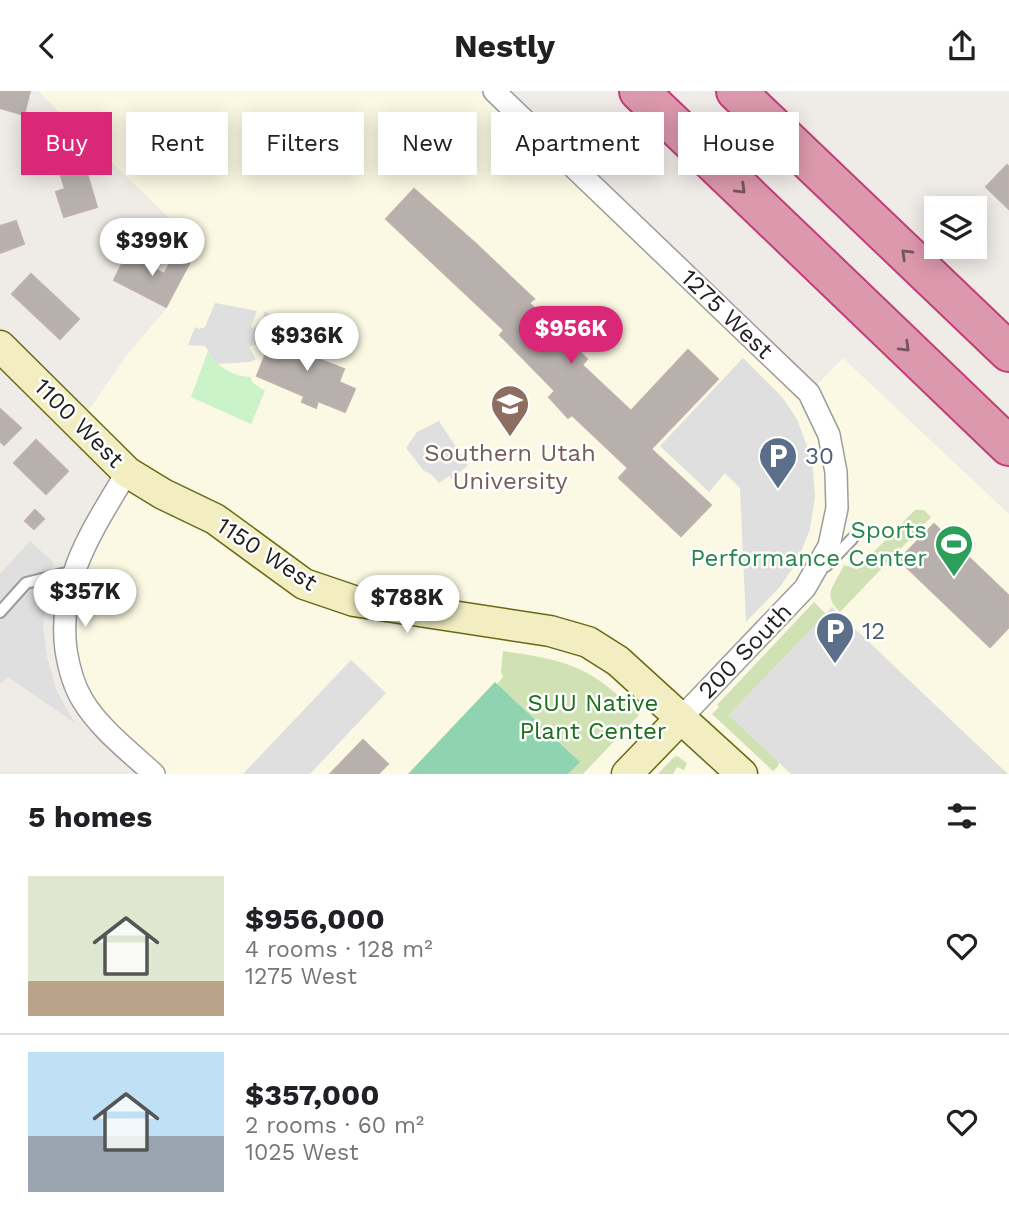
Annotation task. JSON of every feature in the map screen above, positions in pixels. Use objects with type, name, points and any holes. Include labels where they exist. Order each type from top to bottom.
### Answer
[{"type":"highway","points":[[639,91],[1006,439]]},
{"type":"highway","points":[[736,91],[1009,352]]},
{"type":"street","name":"1275 West","points":[[494,91],[809,393],[829,435],[836,472],[837,508],[830,546],[805,588]]},
{"type":"street","name":"1100 West","points":[[0,346],[127,472],[163,493]]},
{"type":"street","points":[[127,472],[89,537],[74,571],[66,598],[64,629],[69,672],[83,702],[106,730],[154,774]]},
{"type":"street","name":"1150 West","points":[[163,493],[215,519],[304,584],[315,588],[354,601],[550,631],[588,642],[618,661],[681,718],[729,769]]},
{"type":"street","name":"200 South","points":[[627,774],[805,588]]},
{"type":"lane","points":[[805,588],[852,539]]},
{"type":"lane","points":[[0,613],[26,583],[74,571]]},
{"type":"shaded area","name":"Southern Utah University","points":[[38,91],[494,91],[516,112],[491,112],[491,175],[582,175],[810,392],[843,358],[1009,514],[1009,774],[154,774],[83,702],[66,598],[127,472],[79,424],[129,352],[167,308],[197,245],[112,163],[112,112],[60,112]]},
{"type":"shaded area","points":[[215,303],[257,311],[251,327],[253,328],[263,318],[265,311],[280,322],[293,327],[280,359],[266,353],[267,348],[257,344],[249,347],[256,359],[250,362],[216,364],[205,346],[188,345],[195,327],[205,327]]},
{"type":"shaded area","name":"30","points":[[743,358],[782,397],[797,419],[812,459],[815,496],[810,529],[797,562],[779,588],[746,622],[740,488],[725,473],[709,492],[660,446]]},
{"type":"shaded area","points":[[439,421],[468,465],[452,479],[449,476],[439,483],[424,471],[406,448],[417,432]]},
{"type":"shaded area","points":[[30,541],[53,562],[43,627],[47,657],[57,692],[75,723],[8,677],[0,684],[0,574]]},
{"type":"shaded area","name":"12","points":[[832,607],[1008,774],[791,774],[729,715]]},
{"type":"shaded area","points":[[351,660],[386,693],[310,774],[243,774]]},
{"type":"green space","points":[[208,351],[226,370],[251,377],[252,382],[265,391],[251,424],[191,397]]},
{"type":"green space","points":[[915,510],[924,510],[931,517],[840,612],[831,600],[831,594],[844,565],[857,569]]},
{"type":"green space","points":[[814,602],[826,614],[729,715],[779,762],[773,771],[712,714],[719,707],[717,705]]},
{"type":"green space","name":"SUU Native Plant Center","points":[[503,651],[546,658],[578,668],[606,686],[639,715],[583,774],[568,774],[579,761],[497,684],[503,677]]},
{"type":"green space","points":[[495,682],[580,762],[568,774],[408,774]]},
{"type":"green space","points":[[677,756],[687,763],[684,770],[677,767],[673,774],[658,774],[674,757]]},
{"type":"building","points":[[0,91],[30,91],[25,112],[21,114],[0,108]]},
{"type":"building","points":[[1007,165],[1009,167],[1009,209],[986,187]]},
{"type":"building","points":[[61,175],[88,175],[97,207],[64,217],[56,192],[65,189]]},
{"type":"building","points":[[414,189],[534,299],[529,303],[587,359],[582,365],[631,411],[688,350],[718,379],[651,449],[711,505],[681,536],[619,478],[628,468],[572,415],[568,418],[549,397],[555,391],[500,335],[504,330],[386,219]]},
{"type":"building","points":[[16,221],[24,244],[0,253],[0,226]]},
{"type":"building","points":[[127,254],[164,274],[175,254],[190,262],[166,307],[114,280]]},
{"type":"building","points":[[31,274],[79,319],[60,339],[12,294]]},
{"type":"building","points":[[294,326],[316,335],[308,355],[344,369],[339,382],[355,389],[345,412],[318,401],[316,408],[302,402],[304,396],[257,376],[266,353],[280,359]]},
{"type":"building","points":[[0,409],[21,428],[4,445],[0,441]]},
{"type":"building","points":[[36,440],[68,471],[46,494],[14,463]]},
{"type":"building","points":[[35,510],[44,519],[34,529],[25,521]]},
{"type":"building","name":"Sports Performance Center","points":[[934,524],[1009,596],[1009,627],[990,647],[899,560]]},
{"type":"building","points":[[363,740],[388,764],[378,774],[330,774]]},
{"type":"place","name":"Southern Utah University","points":[[510,438]]},
{"type":"place","name":"30","points":[[778,490]]},
{"type":"place","name":"Sports Performance Center","points":[[954,578]]},
{"type":"place","name":"12","points":[[835,665]]}]
